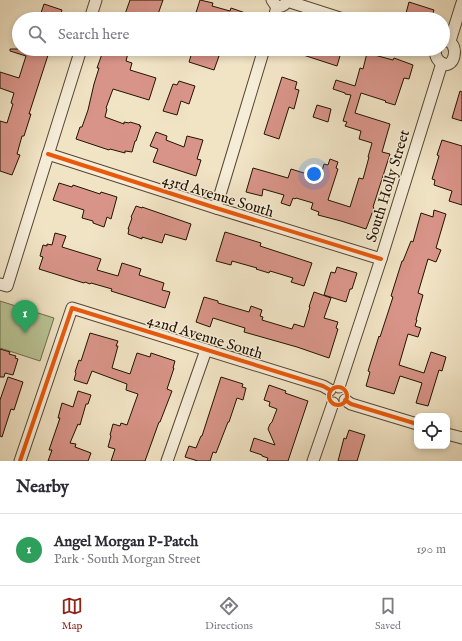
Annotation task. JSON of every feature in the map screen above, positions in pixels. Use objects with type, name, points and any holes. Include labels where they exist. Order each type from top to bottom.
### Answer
[{"type":"street","points":[[92,12],[96,0]]},
{"type":"street","points":[[277,12],[281,2],[317,12]]},
{"type":"street","points":[[450,32],[462,3]]},
{"type":"street","points":[[436,56],[442,63],[448,64],[454,61],[460,55],[455,44],[450,42]]},
{"type":"street","points":[[3,285],[48,154],[79,56]]},
{"type":"street","points":[[216,208],[262,56]]},
{"type":"street","name":"South Holly Street","points":[[335,388],[381,259],[442,63]]},
{"type":"street","name":"43rd Avenue South","points":[[48,154],[381,259]]},
{"type":"street","name":"42nd Avenue South","points":[[20,461],[72,308],[323,386],[335,388]]},
{"type":"street","points":[[167,461],[206,350]]},
{"type":"street","points":[[335,388],[344,389],[347,395],[345,400],[342,404],[338,405],[333,403],[329,400],[329,393],[335,388]]},
{"type":"street","points":[[345,400],[351,404],[414,423]]},
{"type":"street","points":[[313,461],[333,403]]},
{"type":"street","points":[[450,435],[462,438]]},
{"type":"green space","points":[[0,301],[54,318],[40,361],[0,348]]},
{"type":"building","points":[[130,0],[163,0],[159,12],[126,12]]},
{"type":"building","points":[[200,0],[213,3],[212,6],[230,11],[231,8],[243,12],[196,12]]},
{"type":"building","points":[[409,2],[434,10],[433,12],[406,12]]},
{"type":"building","points":[[44,4],[62,10],[61,12],[41,12]]},
{"type":"building","points":[[26,56],[48,56],[29,114],[31,114],[24,136],[22,136],[17,154],[20,155],[12,175],[0,171],[0,121],[7,123],[13,104],[11,103],[14,93],[0,88],[0,72],[19,78]]},
{"type":"building","points":[[101,56],[127,56],[126,61],[132,63],[130,70],[156,78],[149,100],[113,89],[106,108],[105,117],[124,124],[124,122],[130,122],[141,126],[132,152],[125,151],[125,153],[109,150],[76,139],[88,110],[99,68],[97,68]]},
{"type":"building","points":[[191,56],[219,56],[214,70],[189,62]]},
{"type":"building","points":[[306,56],[340,56],[337,66]]},
{"type":"building","points":[[366,56],[378,56],[393,60],[394,58],[413,65],[409,79],[404,78],[395,105],[361,93],[355,113],[390,124],[382,152],[390,154],[373,207],[374,208],[366,229],[318,215],[319,212],[311,209],[313,203],[293,198],[290,206],[281,203],[284,195],[263,189],[262,196],[246,192],[253,168],[288,178],[291,169],[320,178],[324,164],[328,165],[330,159],[338,162],[336,168],[338,169],[328,200],[350,207],[359,178],[363,179],[372,143],[359,139],[361,131],[345,126],[347,122],[343,121],[351,95],[333,89],[336,80],[355,86],[360,68],[363,69]]},
{"type":"building","points":[[282,77],[297,82],[295,89],[299,90],[294,109],[289,107],[279,139],[264,134]]},
{"type":"building","points":[[179,81],[195,86],[189,104],[181,101],[177,115],[163,111],[173,84],[177,85]]},
{"type":"building","points":[[460,91],[462,92],[462,121],[452,118]]},
{"type":"building","points":[[317,105],[331,109],[328,122],[313,117]]},
{"type":"building","points":[[156,132],[167,136],[166,140],[184,147],[187,136],[203,140],[197,159],[201,160],[196,176],[153,162],[158,149],[150,146]]},
{"type":"building","points":[[442,140],[462,146],[462,205],[449,201],[452,191],[434,185],[435,180],[432,179]]},
{"type":"building","points":[[59,183],[72,187],[73,185],[100,194],[101,192],[117,197],[111,219],[107,217],[104,227],[93,223],[93,221],[82,218],[84,210],[53,200]]},
{"type":"building","points":[[136,206],[191,224],[186,240],[165,234],[162,243],[142,237],[142,239],[128,234],[131,217]]},
{"type":"building","points":[[434,210],[446,214],[436,248],[441,250],[436,262],[428,259],[418,293],[423,295],[415,326],[421,328],[418,337],[408,334],[399,365],[424,373],[431,352],[446,357],[442,371],[439,370],[428,406],[416,403],[422,383],[400,376],[394,394],[366,386],[370,372],[368,371],[393,297],[391,296],[402,261],[411,241],[413,242],[421,213],[433,217]]},
{"type":"building","points":[[225,232],[261,243],[260,246],[312,263],[304,286],[291,282],[293,278],[270,271],[269,273],[232,261],[231,265],[216,261]]},
{"type":"building","points":[[55,233],[66,236],[62,247],[101,259],[97,270],[118,276],[122,263],[141,269],[139,275],[164,283],[162,290],[170,292],[165,308],[111,291],[112,289],[91,283],[84,283],[39,269],[43,257],[40,256],[43,245],[52,245]]},
{"type":"building","points":[[337,267],[357,273],[346,302],[324,295],[331,272],[335,273]]},
{"type":"building","points":[[314,292],[331,298],[324,318],[338,322],[336,328],[338,329],[329,358],[244,332],[245,328],[213,318],[210,327],[196,322],[204,297],[218,301],[218,303],[249,312],[251,306],[262,310],[260,316],[263,317],[262,320],[292,329],[294,324],[304,327]]},
{"type":"building","points":[[90,333],[118,341],[112,368],[130,374],[137,353],[150,357],[151,353],[175,361],[167,389],[172,391],[145,461],[111,461],[115,449],[108,447],[113,424],[120,426],[121,423],[127,425],[138,394],[126,390],[127,384],[92,371],[87,384],[74,380],[79,360],[81,361]]},
{"type":"building","points":[[0,349],[10,352],[9,354],[16,356],[15,358],[18,359],[13,375],[5,373],[4,377],[0,377]]},
{"type":"building","points":[[8,377],[23,382],[14,410],[11,409],[2,437],[0,436],[0,400]]},
{"type":"building","points":[[221,377],[243,384],[242,387],[246,388],[243,400],[237,398],[216,453],[213,452],[210,461],[198,461],[185,457],[189,446],[196,448],[202,436]]},
{"type":"building","points":[[269,385],[286,391],[285,393],[308,401],[288,461],[267,461],[268,458],[250,451],[254,438],[275,445],[268,429],[277,409],[269,406],[270,402],[264,400]]},
{"type":"building","points":[[78,391],[91,395],[88,404],[86,404],[80,425],[78,424],[70,443],[76,444],[75,447],[91,453],[88,461],[48,461],[52,450],[49,450],[60,418],[58,418],[62,403],[73,407]]},
{"type":"building","points":[[349,430],[365,435],[357,461],[338,461],[344,438],[346,439]]},
{"type":"cycle path","points":[[48,154],[381,259]]},
{"type":"cycle path","points":[[20,461],[72,308],[323,386],[330,390]]},
{"type":"cycle path","points":[[338,387],[344,390],[347,396],[344,402],[338,405],[332,402],[329,396],[332,390],[338,387]]},
{"type":"cycle path","points":[[345,400],[351,404],[414,423]]},
{"type":"place","name":"Angel Morgan P-Patch","points":[[25,333]]}]
